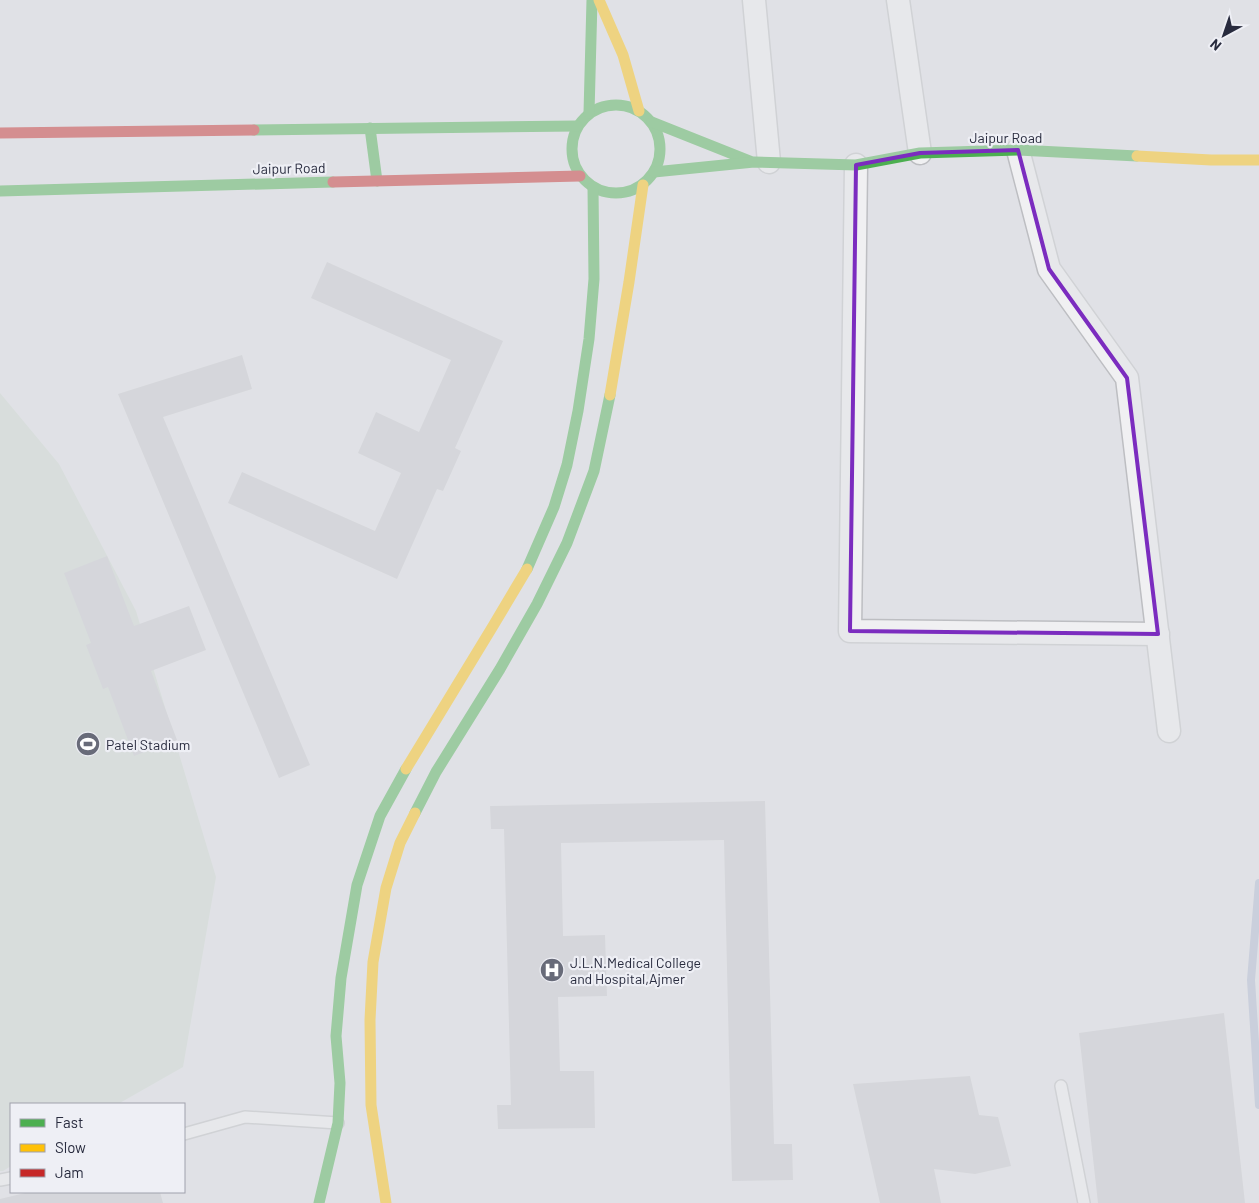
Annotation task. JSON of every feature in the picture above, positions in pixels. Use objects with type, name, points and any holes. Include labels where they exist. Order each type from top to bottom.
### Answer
[{"type":"street","points":[[589,113],[592,0]]},
{"type":"street","points":[[599,0],[623,55],[639,111]]},
{"type":"street","points":[[754,0],[761,162]]},
{"type":"street","points":[[898,0],[920,154]]},
{"type":"street","points":[[622,104],[639,111],[652,122],[659,138],[660,155],[654,172],[642,185],[627,192],[609,193],[593,187],[580,176],[572,159],[571,142],[577,126],[589,113],[604,105],[622,104]]},
{"type":"street","name":"Jaipur Road","points":[[652,122],[761,162]]},
{"type":"street","points":[[0,133],[577,126]]},
{"type":"street","points":[[370,128],[377,181]]},
{"type":"street","points":[[1018,150],[1049,269],[1127,378],[1169,731]]},
{"type":"street","name":"Jaipur Road","points":[[654,172],[761,162],[856,165],[920,154],[1018,150],[1211,160],[1259,160]]},
{"type":"street","points":[[856,165],[850,631],[1158,634]]},
{"type":"street","name":"Jaipur Road","points":[[0,191],[580,176]]},
{"type":"street","points":[[386,1203],[371,1105],[370,1020],[373,962],[386,888],[400,843],[436,772],[500,669],[537,604],[567,543],[594,471],[610,395],[629,282],[642,185]]},
{"type":"street","points":[[319,1203],[338,1123],[340,1084],[336,1036],[341,978],[357,885],[380,816],[413,755],[528,566],[554,507],[567,465],[578,411],[589,339],[594,279],[593,187]]},
{"type":"lane","points":[[1061,1086],[1084,1203]]},
{"type":"lane","points":[[185,1134],[245,1117],[338,1123]]},
{"type":"highlighted area","points":[[1018,150],[1049,269],[1127,378],[1158,634],[850,631],[856,165],[920,153]]},
{"type":"shaded area","name":"Patel Stadium","points":[[0,393],[59,464],[136,611],[216,877],[183,1067],[120,1103],[10,1103],[10,1167],[0,1171]]},
{"type":"building","points":[[327,262],[503,341],[455,448],[461,451],[443,491],[437,489],[397,579],[228,503],[242,472],[375,531],[401,473],[358,453],[376,412],[419,432],[451,360],[311,298]]},
{"type":"building","points":[[242,355],[252,389],[163,417],[310,765],[279,778],[118,394]]},
{"type":"building","points":[[107,556],[134,626],[189,606],[206,650],[151,671],[177,740],[134,756],[108,687],[103,689],[86,645],[91,643],[64,573]]},
{"type":"building","points":[[765,801],[774,1144],[792,1144],[793,1180],[732,1181],[724,840],[561,843],[563,936],[605,935],[607,996],[558,997],[560,1071],[594,1071],[595,1128],[498,1129],[497,1105],[511,1105],[504,829],[491,829],[490,806]]},
{"type":"building","points":[[1224,1013],[1245,1203],[1098,1203],[1079,1033]]},
{"type":"building","points":[[970,1076],[979,1115],[998,1117],[1011,1166],[975,1174],[934,1169],[941,1203],[880,1203],[853,1084]]},
{"type":"building","points":[[25,1193],[160,1193],[163,1203],[0,1203],[0,1199]]},
{"type":"waterway","points":[[1259,883],[1251,980],[1259,1105]]},
{"type":"traffic: fast","points":[[589,113],[592,0]]},
{"type":"traffic: fast","points":[[616,105],[633,108],[641,112],[653,124],[657,132],[660,149],[657,166],[653,174],[641,186],[633,190],[616,193],[599,190],[591,186],[579,174],[575,166],[572,149],[575,132],[579,124],[591,112],[599,108],[616,105]]},
{"type":"traffic: fast","points":[[652,122],[750,161]]},
{"type":"traffic: fast","points":[[254,130],[577,126]]},
{"type":"traffic: fast","points":[[370,128],[377,181]]},
{"type":"traffic: fast","points":[[654,172],[754,162],[856,165],[920,153],[1018,150],[1137,156]]},
{"type":"traffic: fast","points":[[0,191],[333,182]]},
{"type":"traffic: fast","points":[[527,569],[554,507],[567,465],[578,411],[589,339],[594,279],[593,187]]},
{"type":"traffic: fast","points":[[415,813],[436,772],[500,669],[537,604],[567,543],[594,471],[610,395]]},
{"type":"traffic: fast","points":[[319,1203],[338,1123],[340,1083],[336,1036],[341,978],[357,885],[380,816],[406,769]]},
{"type":"traffic: slow","points":[[599,0],[623,55],[639,111]]},
{"type":"traffic: slow","points":[[1137,156],[1211,160],[1259,160]]},
{"type":"traffic: slow","points":[[610,395],[643,185]]},
{"type":"traffic: slow","points":[[406,769],[527,569]]},
{"type":"traffic: slow","points":[[386,1203],[371,1105],[370,1020],[373,962],[386,888],[400,843],[415,813]]},
{"type":"traffic: jam","points":[[0,133],[254,130]]},
{"type":"traffic: jam","points":[[333,182],[580,176]]},
{"type":"place","name":"Patel Stadium","points":[[88,744]]},
{"type":"place","name":"J.L.N.Medical College and Hospital,Ajmer","points":[[552,970]]}]
